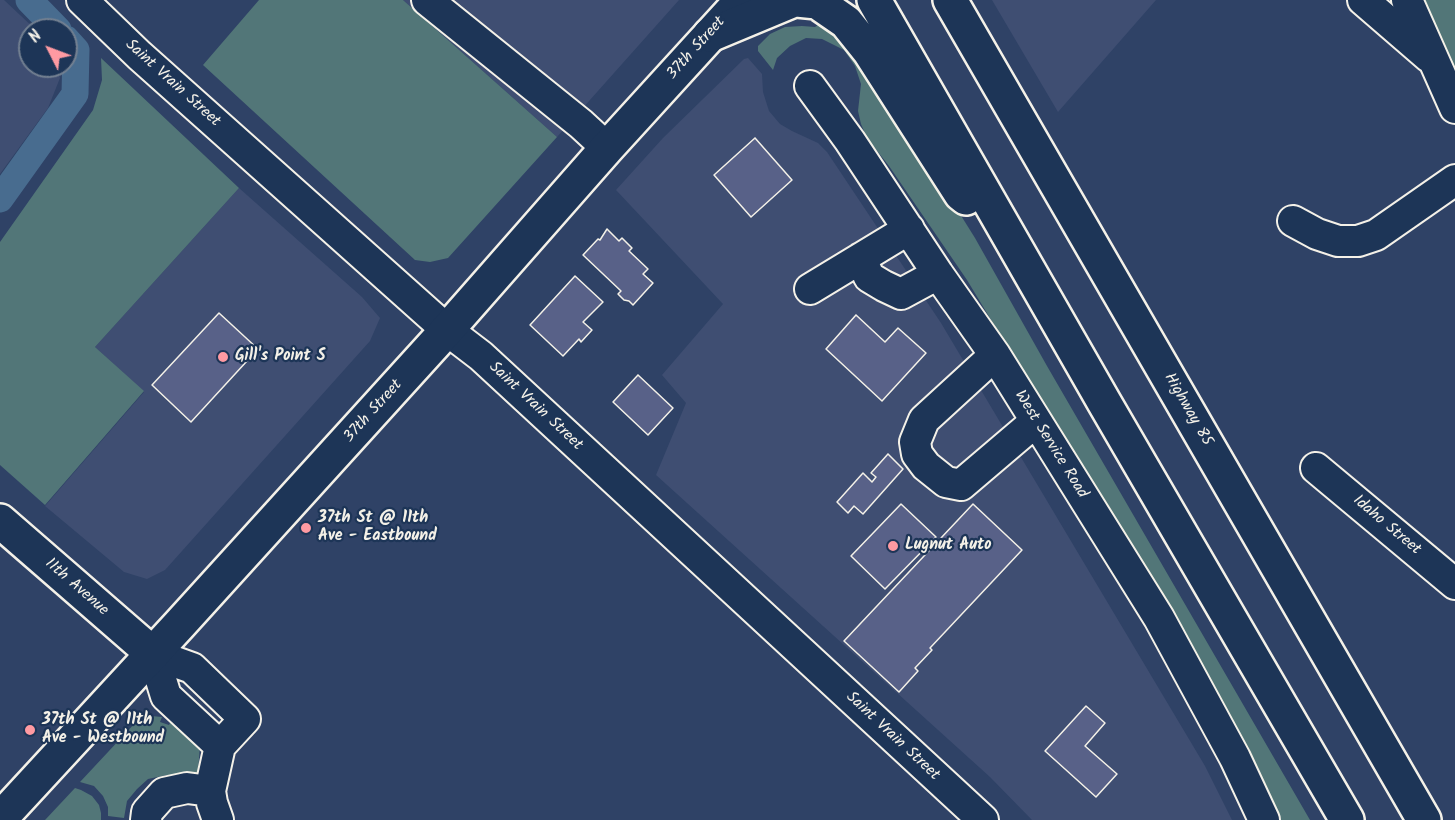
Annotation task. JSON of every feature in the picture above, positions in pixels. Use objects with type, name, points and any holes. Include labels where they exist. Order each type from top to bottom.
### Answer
[{"type":"main road","name":"37th Street","points":[[0,819],[447,330],[607,148],[742,0]]},
{"type":"main road","points":[[710,36],[796,0],[817,2],[846,22],[870,52],[961,194],[1001,222]]},
{"type":"main road","points":[[874,0],[1160,500],[1347,820]]},
{"type":"main road","name":"Highway 85","points":[[950,0],[1424,820]]},
{"type":"main road","name":"11th Avenue","points":[[0,521],[153,654]]},
{"type":"street","name":"Saint Vrain Street","points":[[82,0],[148,63],[447,330],[481,356],[966,815]]},
{"type":"street","points":[[427,0],[581,124],[607,148]]},
{"type":"street","points":[[1364,0],[1436,62]]},
{"type":"street","points":[[1407,0],[1455,108]]},
{"type":"street","name":"West Service Road","points":[[810,86],[995,355],[1159,618],[1235,758],[1264,820]]},
{"type":"street","points":[[1293,221],[1317,234],[1338,241],[1358,241],[1376,234],[1455,180]]},
{"type":"street","points":[[810,289],[909,230]]},
{"type":"street","points":[[861,258],[869,277],[901,294],[938,273]]},
{"type":"street","points":[[995,355],[924,420],[915,442],[917,454],[926,466],[945,482],[961,485],[1035,422]]},
{"type":"street","name":"Idaho Street","points":[[1316,468],[1455,584]]},
{"type":"street","points":[[153,654],[192,668],[245,719],[220,746],[210,791],[218,820]]},
{"type":"street","points":[[153,654],[166,696],[220,746]]},
{"type":"street","points":[[146,820],[147,812],[164,793],[187,788],[210,791]]},
{"type":"shaded area","points":[[0,0],[4,0],[23,18],[18,18],[18,78],[60,78],[48,108],[0,174]]},
{"type":"shaded area","points":[[403,0],[679,0],[557,137]]},
{"type":"shaded area","points":[[992,0],[1156,0],[1058,112]]},
{"type":"shaded area","points":[[748,58],[762,74],[763,92],[769,111],[780,124],[818,143],[827,152],[941,323],[1205,766],[1232,820],[1032,820],[990,777],[656,475],[686,403],[662,375],[723,304],[616,190],[663,138],[744,59]]},
{"type":"shaded area","points":[[239,188],[362,297],[380,318],[370,341],[165,570],[147,579],[124,572],[45,506],[144,392],[95,347]]},
{"type":"green space","points":[[259,0],[403,0],[557,137],[448,258],[430,262],[415,260],[203,65]]},
{"type":"green space","points":[[1420,0],[1455,0],[1455,83]]},
{"type":"green space","points":[[821,23],[833,30],[870,70],[975,238],[1310,820],[1281,820],[1201,668],[967,280],[889,166],[867,138],[858,111],[861,84],[855,66],[844,50],[822,39],[806,38],[790,46],[777,58],[773,70],[758,51],[758,46],[770,34],[785,27],[815,27]]},
{"type":"green space","points":[[101,58],[239,188],[95,347],[144,391],[45,505],[0,465],[0,242],[93,110],[102,80]]},
{"type":"green space","points":[[151,716],[162,717],[160,722],[169,725],[171,721],[200,744],[198,774],[192,777],[167,775],[148,779],[127,801],[124,818],[108,816],[108,807],[103,796],[94,786],[80,782],[136,722]]},
{"type":"green space","points":[[75,788],[92,796],[99,805],[101,820],[45,820]]},
{"type":"building","points":[[755,138],[792,180],[751,217],[714,175]]},
{"type":"building","points":[[607,229],[619,241],[622,238],[632,248],[629,251],[648,269],[643,274],[653,283],[633,305],[618,294],[621,291],[583,255],[598,239],[600,240]]},
{"type":"building","points":[[575,276],[603,302],[583,322],[592,330],[581,342],[579,339],[563,356],[530,325]]},
{"type":"building","points":[[219,313],[258,349],[191,422],[152,385]]},
{"type":"building","points":[[856,315],[885,342],[898,328],[926,353],[882,401],[826,349]]},
{"type":"building","points":[[638,375],[673,408],[648,435],[613,402]]},
{"type":"building","points":[[888,454],[903,469],[863,514],[854,506],[848,513],[837,502],[863,473],[872,482],[876,477],[871,473]]},
{"type":"building","name":"Lugnut Auto","points":[[901,504],[936,537],[885,589],[851,556]]},
{"type":"building","points":[[973,504],[1022,550],[930,648],[932,650],[915,668],[918,671],[899,692],[844,641]]},
{"type":"building","points":[[1086,706],[1105,723],[1085,746],[1117,774],[1096,797],[1045,751]]},
{"type":"waterway","points":[[29,0],[46,18]]},
{"type":"waterway","points":[[0,199],[75,94],[75,78]]},
{"type":"place","name":"Gill's Point S","points":[[223,357]]},
{"type":"place","name":"37th St @ 11th Ave - Eastbound","points":[[306,528]]},
{"type":"place","name":"Lugnut Auto","points":[[893,546]]},
{"type":"place","name":"37th St @ 11th Ave - Westbound","points":[[30,730]]}]
